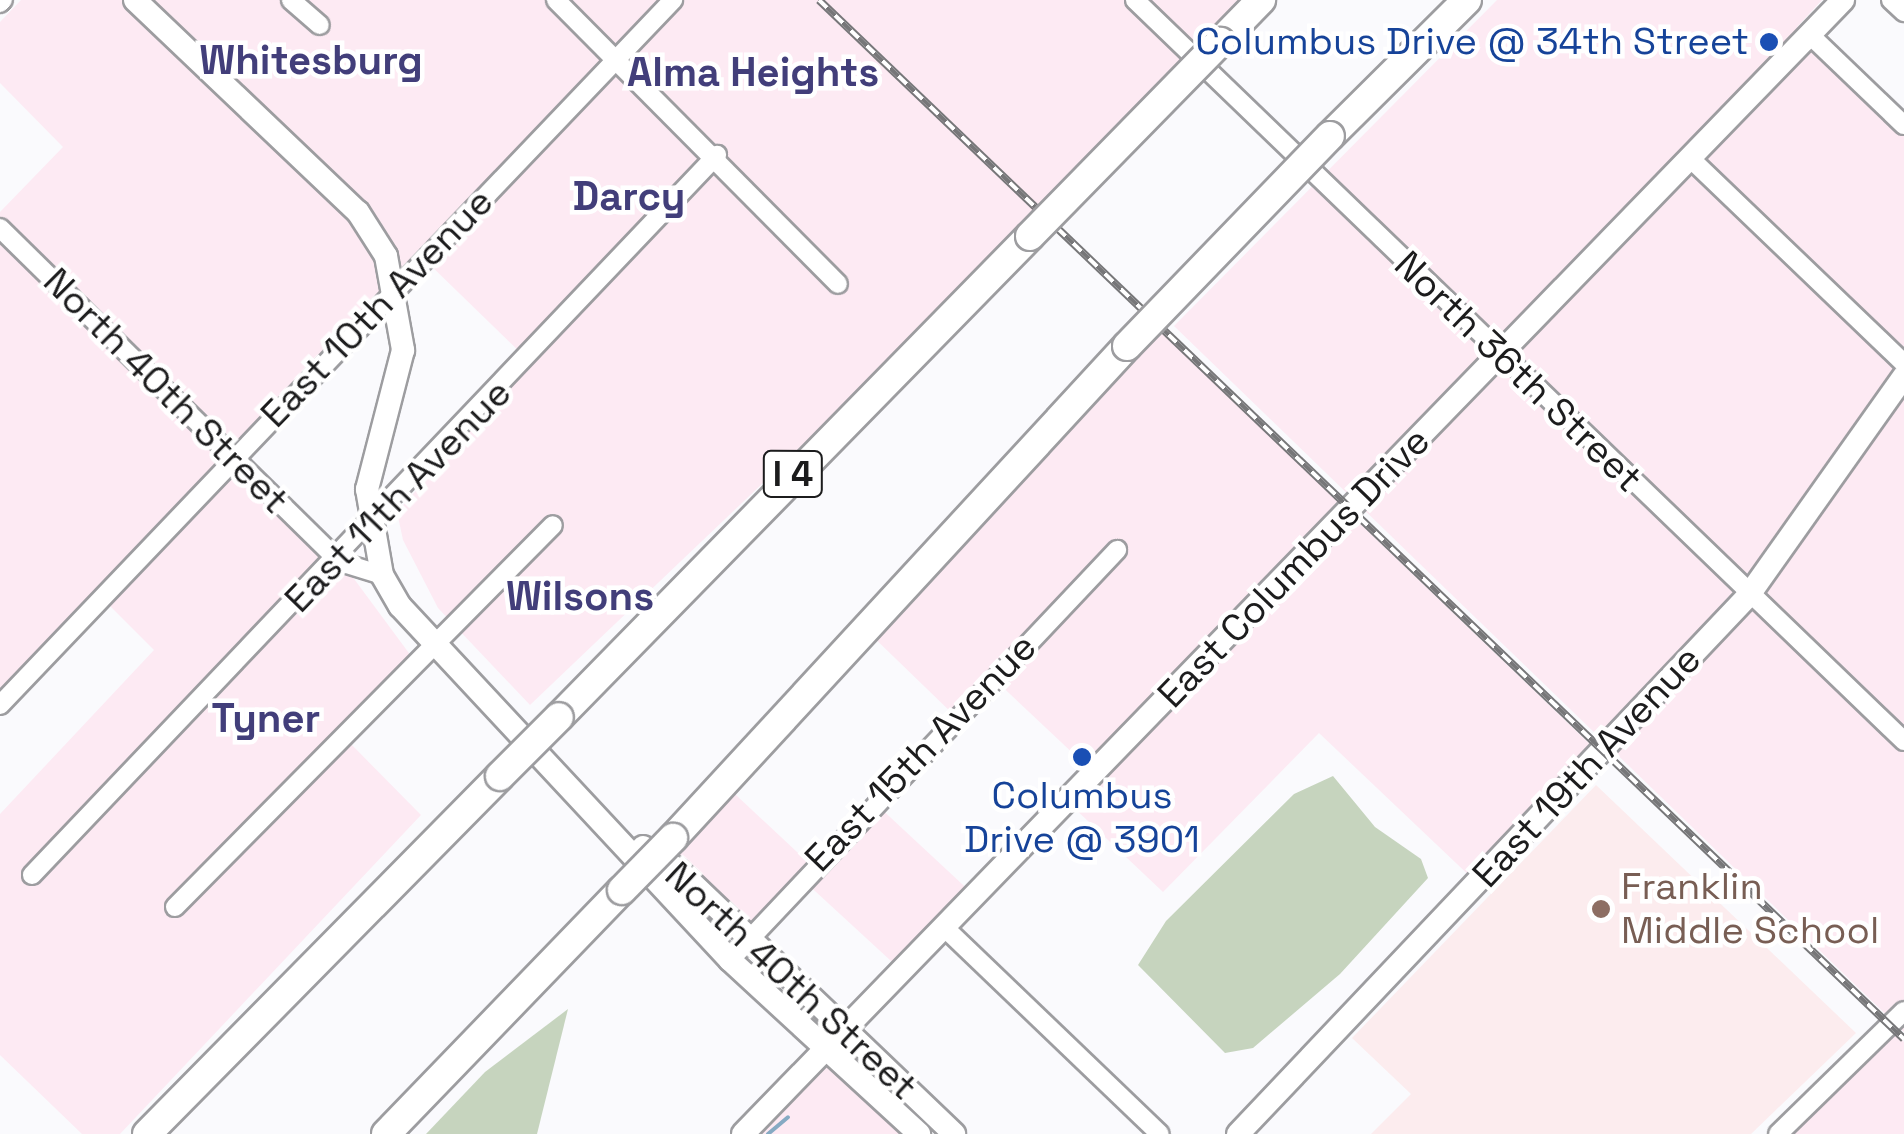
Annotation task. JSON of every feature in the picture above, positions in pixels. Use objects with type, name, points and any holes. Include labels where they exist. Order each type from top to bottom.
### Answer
[{"type":"highway","name":"I 4","points":[[147,1134],[1261,0]]},
{"type":"highway","points":[[1330,136],[1450,0]]},
{"type":"highway","points":[[386,1134],[673,838],[1127,346],[1467,0]]},
{"type":"highway","points":[[172,1134],[334,943]]},
{"type":"highway","points":[[378,1134],[437,1079]]},
{"type":"main road","points":[[136,0],[358,212],[397,284]]},
{"type":"main road","name":"East Columbus Drive","points":[[743,1134],[849,1030],[1843,0]]},
{"type":"main road","name":"North 40th Street","points":[[397,284],[403,350],[376,443],[369,527],[382,576],[429,642],[623,835],[730,960],[919,1134]]},
{"type":"main road","name":"East 19th Avenue","points":[[1238,1134],[1749,595],[1904,376]]},
{"type":"main road","name":"North 40th Street","points":[[623,835],[678,870],[954,1134]]},
{"type":"street","points":[[291,0],[320,26]]},
{"type":"street","points":[[556,0],[717,155],[838,284]]},
{"type":"street","name":"East 10th Avenue","points":[[0,706],[397,284],[672,0]]},
{"type":"street","name":"North 36th Street","points":[[1135,0],[1904,741]]},
{"type":"street","points":[[1892,0],[1904,12]]},
{"type":"street","points":[[1810,35],[1904,125]]},
{"type":"street","name":"East 11th Avenue","points":[[32,875],[260,644],[332,554],[369,527],[717,155]]},
{"type":"street","points":[[1691,159],[1904,363]]},
{"type":"street","name":"North 40th Street","points":[[0,228],[332,554],[352,572],[382,576]]},
{"type":"street","points":[[175,907],[429,642],[553,524]]},
{"type":"street","name":"East 15th Avenue","points":[[730,960],[747,934],[1117,550]]},
{"type":"street","points":[[946,929],[1160,1134]]},
{"type":"street","points":[[1778,1134],[1904,1011]]},
{"type":"shaded area","points":[[21,0],[668,0],[0,701],[0,212],[63,147],[0,83],[0,22]]},
{"type":"shaded area","points":[[677,0],[819,0],[1045,214],[530,705],[438,608],[403,540],[397,512],[530,362],[424,259]]},
{"type":"shaded area","points":[[822,0],[1131,0],[1196,64],[1047,214]]},
{"type":"shaded area","points":[[1138,0],[1261,0],[1200,62]]},
{"type":"shaded area","points":[[1497,0],[1822,0],[1797,27],[1904,132],[1904,1032],[1174,326]]},
{"type":"shaded area","points":[[1156,327],[1347,510],[1095,774],[994,679],[956,717],[865,629]]},
{"type":"shaded area","points":[[236,461],[332,549],[417,664],[345,738],[421,815],[120,1134],[82,1134],[0,1055],[0,814],[154,650],[105,601]]},
{"type":"shaded area","points":[[1350,514],[1599,753],[1476,882],[1319,733],[1163,892],[1071,805]]},
{"type":"shaded area","points":[[720,780],[812,866],[743,939],[649,859]]},
{"type":"shaded area","name":"Franklin Middle School","points":[[1596,785],[1856,1033],[1751,1134],[1371,1134],[1411,1094],[1352,1038]]},
{"type":"shaded area","points":[[876,804],[976,897],[903,972],[803,880]]},
{"type":"shaded area","points":[[1891,1029],[1904,1042],[1904,1134],[1792,1134]]},
{"type":"shaded area","points":[[830,1053],[907,1134],[752,1134]]},
{"type":"green space","points":[[1333,776],[1375,827],[1421,859],[1428,878],[1340,974],[1253,1048],[1225,1053],[1138,965],[1166,921],[1294,794]]},
{"type":"green space","points":[[568,1009],[537,1134],[426,1134],[485,1072]]},
{"type":"waterway","points":[[768,1134],[788,1117]]},
{"type":"railway","points":[[819,0],[1904,1039]]},
{"type":"place","name":"Columbus Drive @ 34th Street","points":[[1769,42]]},
{"type":"place","name":"Columbus Drive @ 3901","points":[[1082,757]]},
{"type":"place","name":"Franklin Middle School","points":[[1601,909]]},
{"type":"district","name":"Whitesburg","points":[[311,61]]},
{"type":"district","name":"Alma Heights","points":[[753,73]]},
{"type":"district","name":"Darcy","points":[[629,197]]},
{"type":"district","name":"Wilsons","points":[[580,597]]},
{"type":"district","name":"Tyner","points":[[266,719]]}]
